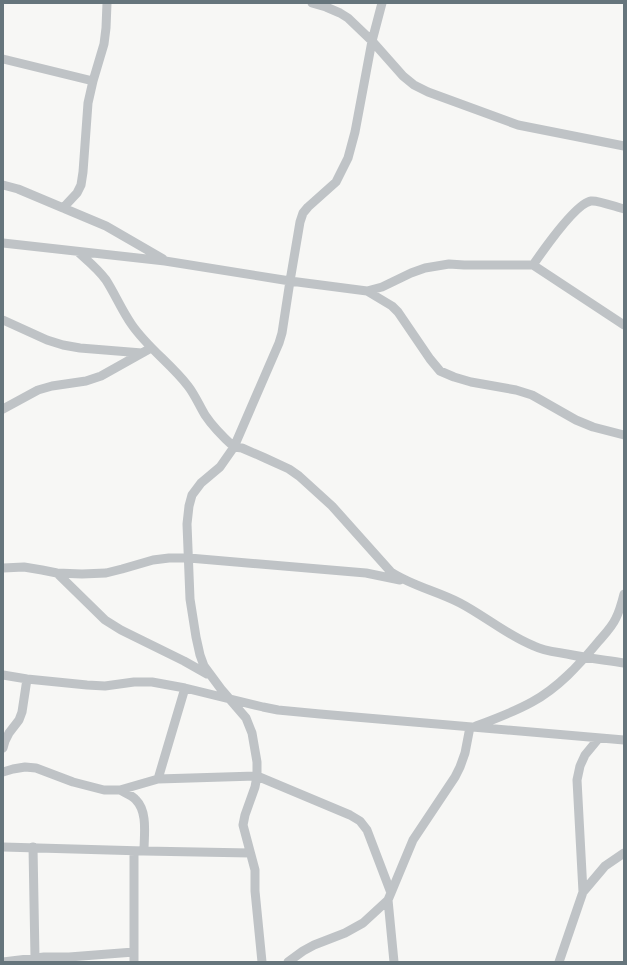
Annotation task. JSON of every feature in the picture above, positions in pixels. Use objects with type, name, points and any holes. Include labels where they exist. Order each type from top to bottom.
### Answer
[{"type":"street","points":[[63,208],[77,193],[81,185],[86,115],[93,80],[104,44],[107,3]]},
{"type":"street","points":[[312,3],[333,10],[348,18],[372,41],[403,76],[428,92],[518,125],[624,146]]},
{"type":"street","points":[[262,962],[255,891],[255,870],[243,825],[255,787],[257,762],[252,733],[246,718],[212,677],[204,666],[200,655],[190,599],[187,524],[189,506],[192,495],[201,483],[220,467],[234,447],[279,343],[282,333],[300,222],[308,207],[336,182],[348,158],[355,132],[372,41],[382,3]]},
{"type":"street","points":[[3,59],[93,80]]},
{"type":"street","points":[[3,185],[18,189],[106,226],[165,261]]},
{"type":"street","points":[[533,265],[563,224],[585,203],[591,201],[624,209]]},
{"type":"street","points":[[3,243],[165,261],[290,281],[367,291],[392,306],[398,312],[440,371],[454,378],[516,390],[532,395],[582,423],[624,435]]},
{"type":"street","points":[[78,252],[102,275],[131,324],[151,348],[177,373],[197,399],[205,415],[216,430],[234,447],[242,448],[265,458],[299,476],[332,506],[391,572],[416,585],[448,597],[521,640],[534,646],[550,651],[585,658],[624,663]]},
{"type":"street","points":[[367,291],[387,285],[425,268],[449,264],[464,266],[533,265],[624,325]]},
{"type":"street","points":[[3,320],[47,340],[63,345],[80,348],[142,353]]},
{"type":"street","points":[[3,409],[38,390],[52,386],[86,381],[101,376],[151,348]]},
{"type":"street","points":[[3,568],[24,567],[57,573],[106,573],[154,560],[189,558],[366,573],[407,581]]},
{"type":"street","points":[[57,573],[106,620],[121,630],[184,661],[212,677]]},
{"type":"street","points":[[472,727],[510,712],[539,698],[560,682],[585,658],[611,627],[619,612],[624,594]]},
{"type":"street","points":[[3,675],[28,680],[106,686],[134,682],[152,682],[185,688],[278,710],[624,740]]},
{"type":"street","points":[[3,748],[9,733],[19,720],[22,712],[28,680]]},
{"type":"street","points":[[158,779],[185,688]]},
{"type":"street","points":[[288,962],[314,945],[345,933],[363,923],[390,896],[413,840],[455,777],[460,767],[472,727]]},
{"type":"street","points":[[560,962],[583,892],[577,780],[580,766],[585,755],[599,738]]},
{"type":"street","points":[[610,739],[624,744]]},
{"type":"street","points":[[3,772],[25,767],[36,768],[73,782],[104,790],[120,790],[158,779],[257,776],[350,815],[360,821],[367,830],[390,896],[394,962]]},
{"type":"street","points":[[120,790],[135,798],[141,806],[144,815],[144,851]]},
{"type":"street","points":[[3,847],[250,853]]},
{"type":"street","points":[[33,847],[35,958]]},
{"type":"street","points":[[134,851],[134,962]]},
{"type":"street","points":[[583,892],[605,866],[624,853]]},
{"type":"street","points":[[3,962],[35,958],[71,959],[134,952]]}]
